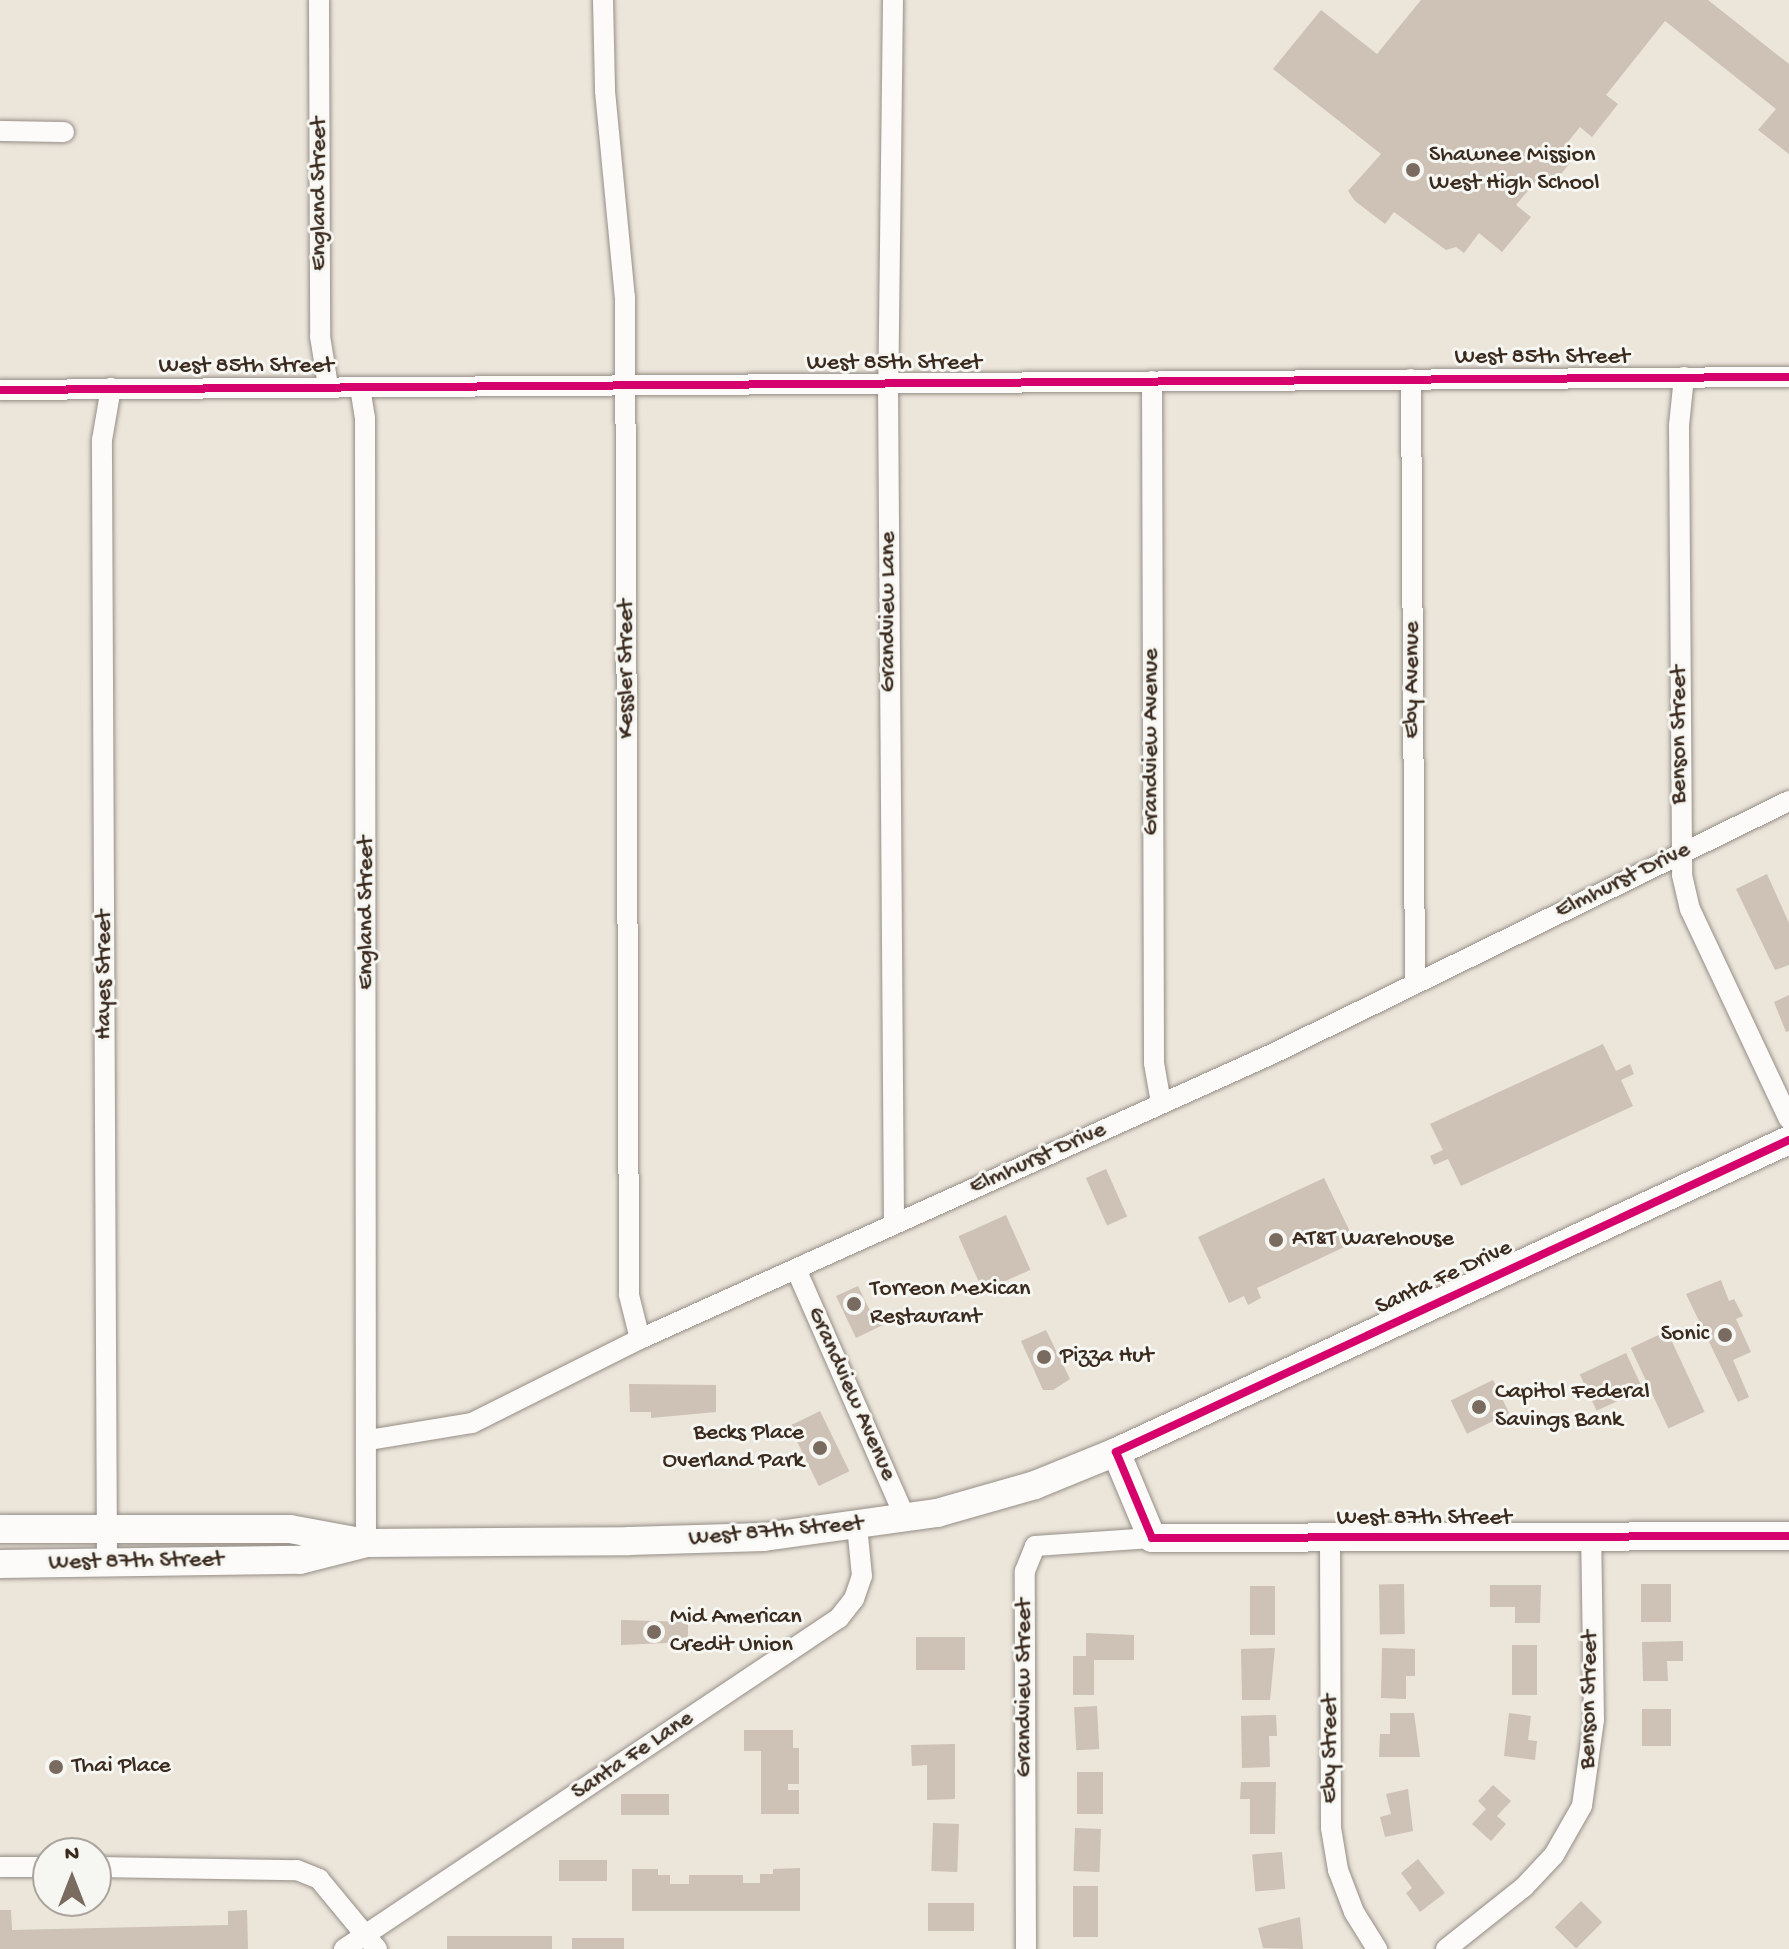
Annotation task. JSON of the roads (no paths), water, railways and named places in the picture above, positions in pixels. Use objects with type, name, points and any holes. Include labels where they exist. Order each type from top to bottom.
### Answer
[{"type":"main road","name":"Santa Fe Drive","points":[[1116,1452],[1789,1140]]},
{"type":"main road","name":"West 87th Street","points":[[0,1529],[290,1529],[366,1543],[720,1539],[906,1519],[1035,1485],[1116,1452]]},
{"type":"main road","points":[[1116,1452],[1152,1538]]},
{"type":"main road","name":"West 87th Street","points":[[1152,1538],[1789,1536]]},
{"type":"main road","name":"West 87th Street","points":[[0,1564],[300,1560],[366,1543]]},
{"type":"street","name":"England Street","points":[[319,0],[320,336],[328,386]]},
{"type":"street","name":"Kessler Street","points":[[603,0],[627,385],[629,1295],[640,1339]]},
{"type":"street","name":"Grandview Lane","points":[[893,0],[888,384],[894,1224]]},
{"type":"street","points":[[0,131],[64,132]]},
{"type":"street","name":"Benson Street","points":[[1684,377],[1679,425],[1678,756],[1684,852],[1682,875],[1690,909],[1789,1119]]},
{"type":"street","name":"West 85th Street","points":[[0,390],[1789,377]]},
{"type":"street","name":"Eby Avenue","points":[[1411,379],[1415,981]]},
{"type":"street","name":"Grandview Avenue","points":[[1152,381],[1153,1047],[1161,1103]]},
{"type":"street","name":"England Street","points":[[360,387],[365,417],[369,1440]]},
{"type":"street","name":"Hayes Street","points":[[107,1563],[102,440],[111,388]]},
{"type":"street","name":"Elmhurst Drive","points":[[369,1440],[472,1423],[640,1339],[1161,1103],[1789,801]]},
{"type":"street","name":"Grandview Avenue","points":[[796,1269],[906,1519]]},
{"type":"street","points":[[366,1543],[369,1440]]},
{"type":"street","name":"Santa Fe Lane","points":[[344,1949],[371,1942],[839,1618],[854,1599],[862,1576],[857,1526]]},
{"type":"street","name":"Grandview Street","points":[[1026,1949],[1025,1571],[1035,1546],[1152,1538]]},
{"type":"street","name":"Benson Street","points":[[1446,1949],[1524,1887],[1554,1855],[1582,1806],[1594,1720],[1591,1538]]},
{"type":"street","name":"Eby Street","points":[[1330,1539],[1331,1828],[1338,1870],[1354,1912],[1377,1949]]},
{"type":"street","points":[[0,1867],[32,1867]]},
{"type":"street","points":[[112,1867],[297,1870],[319,1879],[371,1942]]},
{"type":"place","name":"Shawnee Mission West High School","points":[[1413,170]]},
{"type":"place","name":"AT&T Warehouse","points":[[1276,1240]]},
{"type":"place","name":"Torreon Mexican Restaurant","points":[[854,1304]]},
{"type":"place","name":"Sonic","points":[[1725,1335]]},
{"type":"place","name":"Pizza Hut","points":[[1044,1357]]},
{"type":"place","name":"Capitol Federal Savings Bank","points":[[1479,1407]]},
{"type":"place","name":"Becks Place Overland Park","points":[[820,1448]]},
{"type":"place","name":"Mid American Credit Union","points":[[654,1632]]},
{"type":"place","name":"Thai Place","points":[[56,1767]]}]
